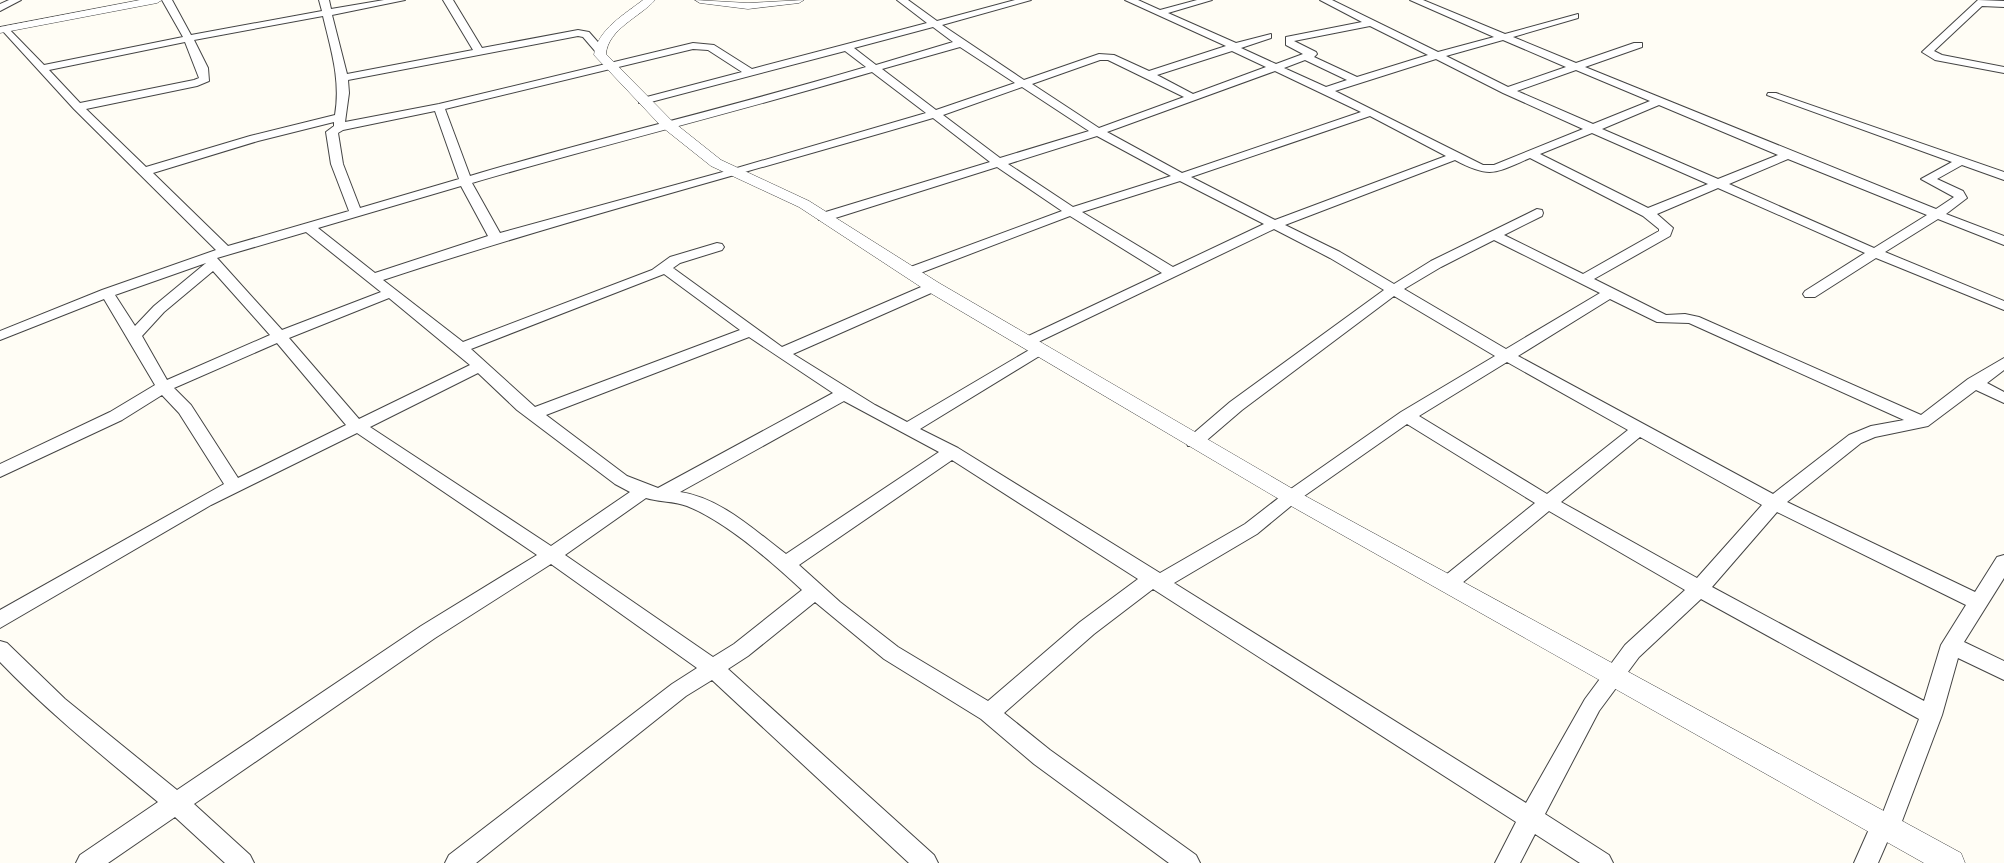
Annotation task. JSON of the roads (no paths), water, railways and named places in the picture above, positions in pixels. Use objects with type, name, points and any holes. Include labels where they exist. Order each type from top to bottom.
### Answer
[{"type":"street","points":[[0,8],[16,0]]},
{"type":"street","points":[[2,30],[137,2],[157,0]]},
{"type":"street","points":[[78,107],[203,81],[205,77],[189,39],[179,25],[167,0]]},
{"type":"street","points":[[324,0],[343,78],[344,93],[339,122],[332,132],[333,153],[339,175],[356,213]]},
{"type":"street","points":[[43,68],[400,0]]},
{"type":"street","points":[[448,0],[478,50]]},
{"type":"street","points":[[599,49],[606,37],[650,0]]},
{"type":"street","points":[[700,0],[748,6],[799,0]]},
{"type":"street","points":[[902,0],[961,44],[1098,132],[1335,255],[1505,355],[1773,503],[1978,602]]},
{"type":"street","points":[[643,101],[1026,0]]},
{"type":"street","points":[[1130,0],[1371,112],[1486,169],[1496,168],[1659,101]]},
{"type":"street","points":[[1159,13],[1207,0]]},
{"type":"street","points":[[1324,0],[1507,92],[1875,253],[2004,306]]},
{"type":"street","points":[[1415,0],[1788,155],[2004,241]]},
{"type":"street","points":[[2004,4],[1982,1],[1927,52],[1939,58],[2004,70]]},
{"type":"street","points":[[1324,91],[1386,69],[1505,38],[1575,16]]},
{"type":"street","points":[[824,217],[1098,132],[1312,54],[1288,40],[1368,24]]},
{"type":"street","points":[[2,30],[43,68],[78,107],[144,172],[216,257],[278,337],[312,372],[330,397],[356,425],[551,555],[713,668],[926,863]]},
{"type":"street","points":[[343,78],[478,50],[582,32],[643,101],[667,124],[716,163],[783,194],[824,217],[933,287],[1194,442],[1373,544],[1449,583],[1951,863]]},
{"type":"street","points":[[1148,75],[1268,36]]},
{"type":"street","points":[[0,336],[107,293],[308,227],[667,124],[876,69],[961,44]]},
{"type":"street","points":[[144,172],[254,138],[439,107],[700,45],[710,48],[751,73]]},
{"type":"street","points":[[1507,92],[1638,45]]},
{"type":"street","points":[[847,48],[1034,188],[1172,273]]},
{"type":"street","points":[[375,278],[496,238],[734,173],[936,114],[1104,56],[1192,97]]},
{"type":"street","points":[[1306,57],[1356,80]]},
{"type":"street","points":[[1772,95],[2004,176]]},
{"type":"street","points":[[439,107],[466,181],[496,238]]},
{"type":"street","points":[[910,272],[1072,211],[1181,177],[1371,112]]},
{"type":"street","points":[[1531,154],[1648,213],[1666,228],[1665,233],[1582,280]]},
{"type":"street","points":[[1648,213],[1788,155]]},
{"type":"street","points":[[907,429],[1034,346],[1172,273],[1275,224],[1456,156]]},
{"type":"street","points":[[1810,294],[1959,200],[1961,196],[1927,179],[1962,161]]},
{"type":"street","points":[[1194,442],[1245,400],[1393,290],[1436,264],[1537,213]]},
{"type":"street","points":[[308,227],[461,348],[478,367],[533,414],[621,480],[651,493],[688,499],[716,512],[786,564],[815,591],[891,653],[990,713],[1041,757],[1188,863]]},
{"type":"street","points":[[1495,235],[1662,319],[1682,317],[1694,320],[1922,422]]},
{"type":"street","points":[[461,348],[590,300],[665,268],[675,260],[717,247]]},
{"type":"street","points":[[134,336],[159,309],[216,257]]},
{"type":"street","points":[[665,268],[781,354],[907,429],[952,452],[1601,863]]},
{"type":"street","points":[[781,354],[933,287]]},
{"type":"street","points":[[0,471],[116,416],[164,387],[278,337],[393,292]]},
{"type":"street","points":[[107,293],[164,387],[185,409],[234,486]]},
{"type":"street","points":[[990,713],[1087,628],[1157,580],[1251,529],[1291,497],[1407,416],[1610,293]]},
{"type":"street","points":[[533,414],[751,331]]},
{"type":"street","points":[[1507,863],[1529,818],[1592,705],[1632,651],[1700,588],[1773,503],[1855,439],[1871,432],[1922,422],[2004,363]]},
{"type":"street","points":[[0,620],[234,486],[478,367]]},
{"type":"street","points":[[1974,383],[2004,398]]},
{"type":"street","points":[[88,863],[428,632],[551,555],[651,493],[846,393]]},
{"type":"street","points":[[1407,416],[1481,464],[1549,503],[1931,716]]},
{"type":"street","points":[[1449,583],[1638,430]]},
{"type":"street","points":[[786,564],[952,452]]},
{"type":"street","points":[[1866,863],[1885,827],[1931,716],[1951,645],[2004,562]]},
{"type":"street","points":[[457,863],[679,690],[741,650],[815,591]]},
{"type":"street","points":[[1951,645],[2004,671]]},
{"type":"street","points":[[0,649],[29,681],[60,709],[176,804],[242,863]]}]
